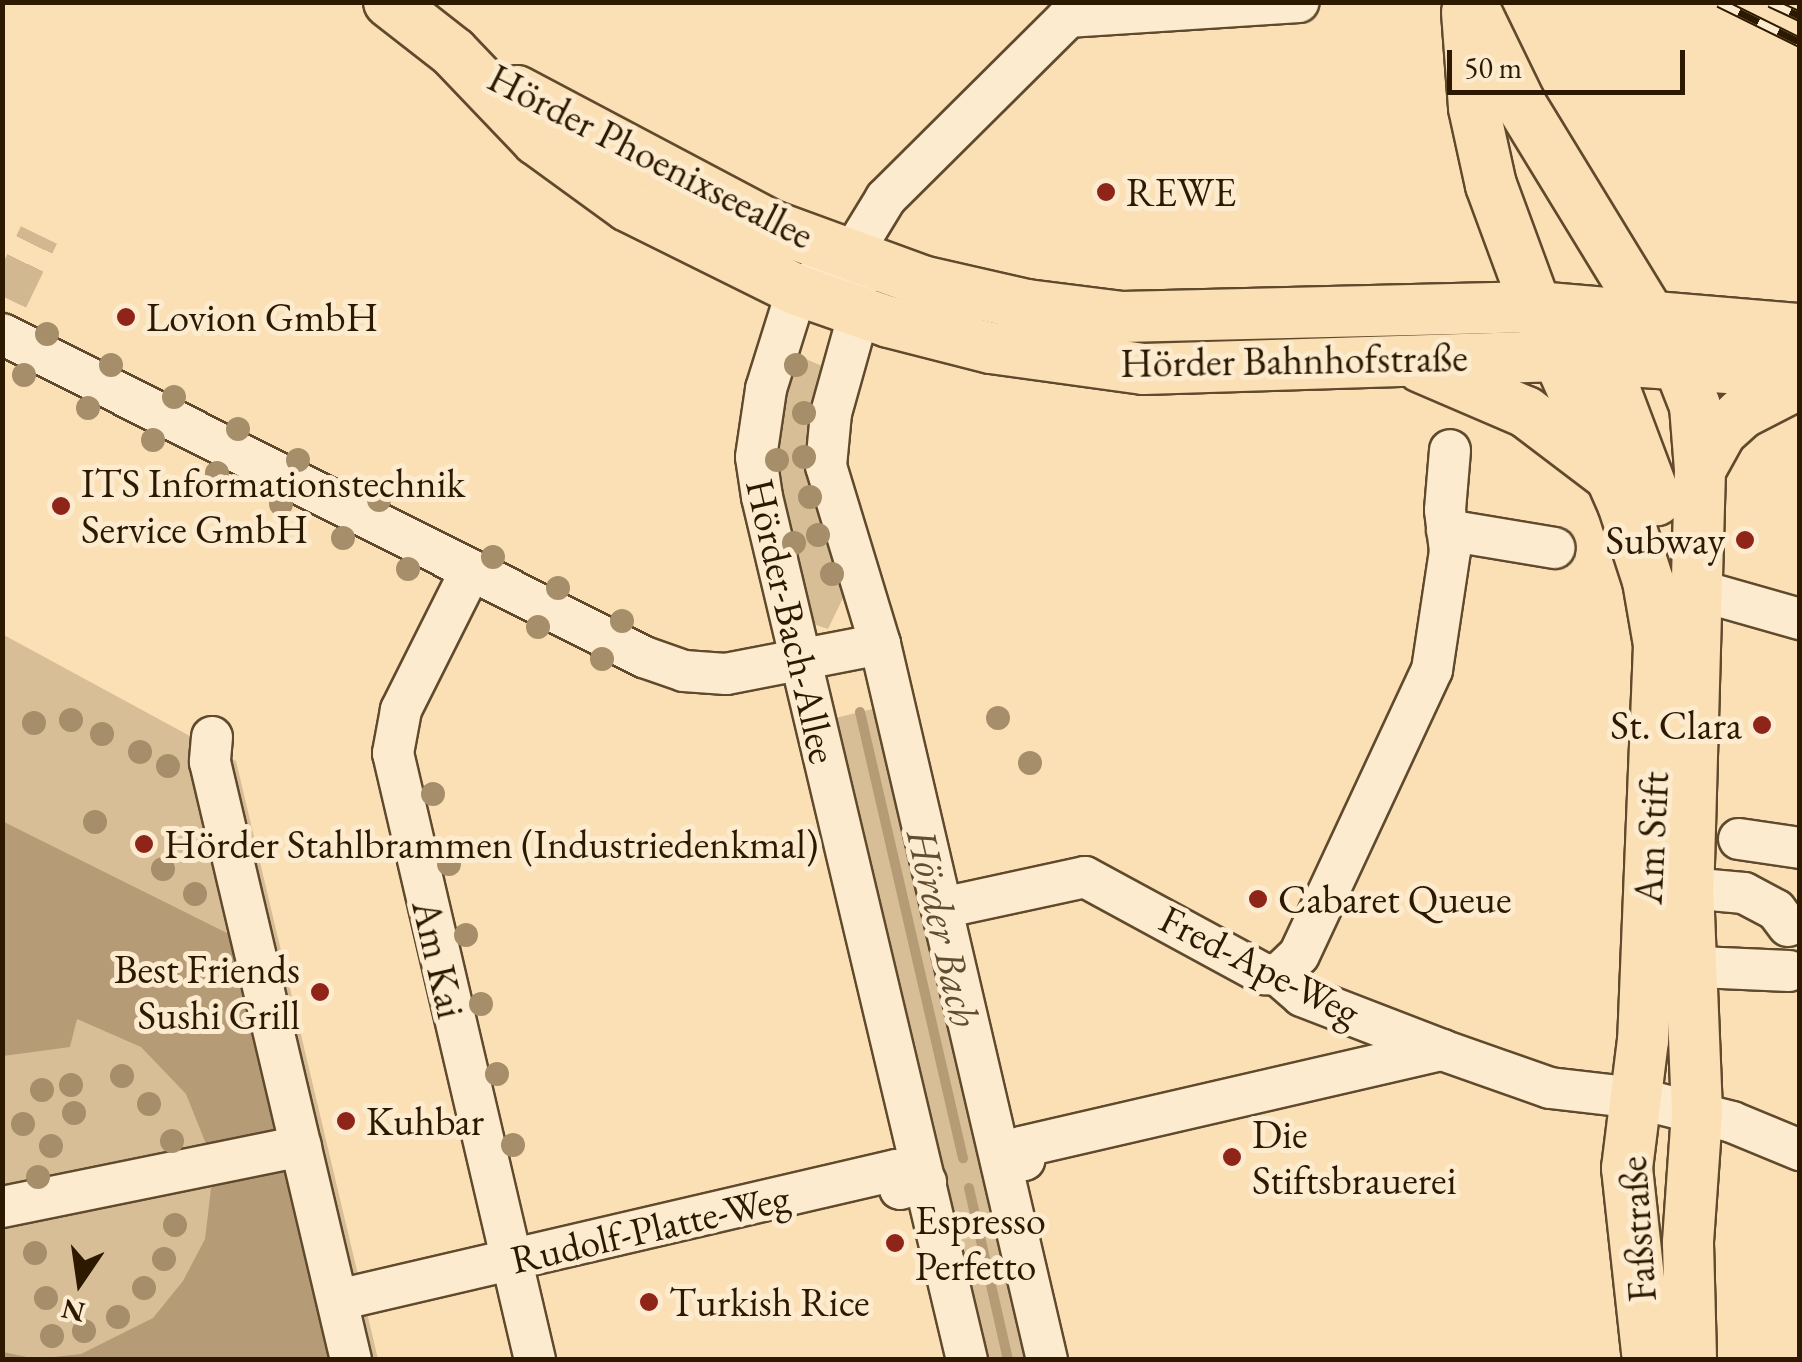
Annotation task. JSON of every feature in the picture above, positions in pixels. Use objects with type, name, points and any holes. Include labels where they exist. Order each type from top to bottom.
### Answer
[{"type":"main road","points":[[1469,2],[1478,127],[1536,308],[1580,357]]},
{"type":"main road","name":"Am Stift","points":[[1469,2],[1520,103],[1677,360],[1695,406],[1700,470],[1688,888],[1697,1113]]},
{"type":"main road","name":"Hörder Phoenixseeallee","points":[[410,9],[537,140],[628,206],[797,290]]},
{"type":"main road","name":"Hörder Phoenixseeallee","points":[[453,52],[620,150],[850,257]]},
{"type":"main road","name":"Hörder Bahnhofstraße","points":[[850,257],[1027,305],[1122,318],[1536,308],[1800,329]]},
{"type":"main road","name":"Hörder Bahnhofstraße","points":[[797,290],[860,314],[991,348],[1144,369],[1580,357],[1677,360],[1800,373]]},
{"type":"main road","name":"Am Stift","points":[[1580,357],[1613,479],[1648,581],[1658,645],[1636,1098]]},
{"type":"main road","name":"Am Stift","points":[[1580,357],[1694,589]]},
{"type":"main road","points":[[1407,362],[1517,407],[1582,448],[1613,479]]},
{"type":"main road","points":[[1700,470],[1734,420],[1772,392],[1800,383]]},
{"type":"main road","name":"Faßstraße","points":[[1636,1098],[1628,1197],[1648,1360]]},
{"type":"main road","name":"Faßstraße","points":[[1691,1360],[1688,1243],[1697,1113]]},
{"type":"street","points":[[797,290],[850,257],[886,198],[1068,17],[1298,2]]},
{"type":"street","name":"Hörder-Bach-Allee","points":[[850,257],[860,314],[831,413],[826,466],[880,644],[1047,1360]]},
{"type":"street","name":"Hörder-Bach-Allee","points":[[797,290],[766,388],[756,457],[798,661],[967,1360]]},
{"type":"street","points":[[4,315],[472,570],[684,671],[726,674],[880,644]]},
{"type":"street","points":[[1278,975],[1299,956],[1432,670],[1443,623],[1450,450]]},
{"type":"street","points":[[1447,530],[1554,548]]},
{"type":"street","name":"Am Kai","points":[[472,570],[401,710],[393,753],[535,1360]]},
{"type":"street","points":[[1694,589],[1800,619]]},
{"type":"street","points":[[202,751],[244,827],[294,1056],[304,1153],[349,1298],[352,1360]]},
{"type":"street","points":[[1739,838],[1800,848]]},
{"type":"street","points":[[1650,852],[1663,942],[1676,966],[1790,972]]},
{"type":"street","name":"Fred-Ape-Weg","points":[[942,908],[1085,877],[1264,974],[1278,975],[1302,996],[1442,1050],[1550,1088],[1636,1098],[1697,1113],[1800,1150]]},
{"type":"street","points":[[1688,888],[1744,893],[1776,910],[1788,926]]},
{"type":"street","points":[[1002,1165],[1024,1160],[1022,1147],[1442,1050]]},
{"type":"street","points":[[2,1208],[304,1153]]},
{"type":"street","name":"Rudolf-Platte-Weg","points":[[349,1298],[896,1170],[900,1189],[926,1182]]},
{"type":"shaded area","points":[[789,352],[827,368],[843,598],[828,629],[804,621],[768,472]]},
{"type":"shaded area","points":[[2,634],[236,761],[378,1359],[3,1359]]},
{"type":"shaded area","points":[[885,706],[1031,1359],[988,1359],[831,719]]},
{"type":"shaded area","points":[[2,821],[235,937],[333,1359],[36,1359],[81,1354],[153,1318],[183,1281],[205,1239],[212,1180],[210,1154],[186,1094],[141,1047],[77,1019],[70,1047],[3,1056]]},
{"type":"shaded area","points":[[3,1352],[36,1359],[3,1359]]},
{"type":"waterway","name":"Hörder Bach","points":[[860,712],[963,1158]]},
{"type":"waterway","name":"Hörder Bach","points":[[969,1188],[1008,1360]]},
{"type":"tunnel","points":[[8,299],[39,235]]},
{"type":"railway","points":[[1719,2],[1800,42]]},
{"type":"railway","points":[[1770,2],[1800,16]]},
{"type":"place","name":"REWE","points":[[1106,192]]},
{"type":"place","name":"Lovion GmbH","points":[[126,317]]},
{"type":"place","name":"ITS Informationstechnik Service GmbH","points":[[61,506]]},
{"type":"place","name":"Subway","points":[[1745,540]]},
{"type":"place","name":"St. Clara","points":[[1762,725]]},
{"type":"place","name":"Hörder Stahlbrammen (Industriedenkmal)","points":[[144,844]]},
{"type":"place","name":"Cabaret Queue","points":[[1258,899]]},
{"type":"place","name":"Best Friends Sushi Grill","points":[[320,992]]},
{"type":"place","name":"Kuhbar","points":[[346,1121]]},
{"type":"place","name":"Die Stiftsbrauerei","points":[[1232,1157]]},
{"type":"place","name":"Espresso Perfetto","points":[[895,1243]]},
{"type":"place","name":"Turkish Rice","points":[[649,1302]]}]
